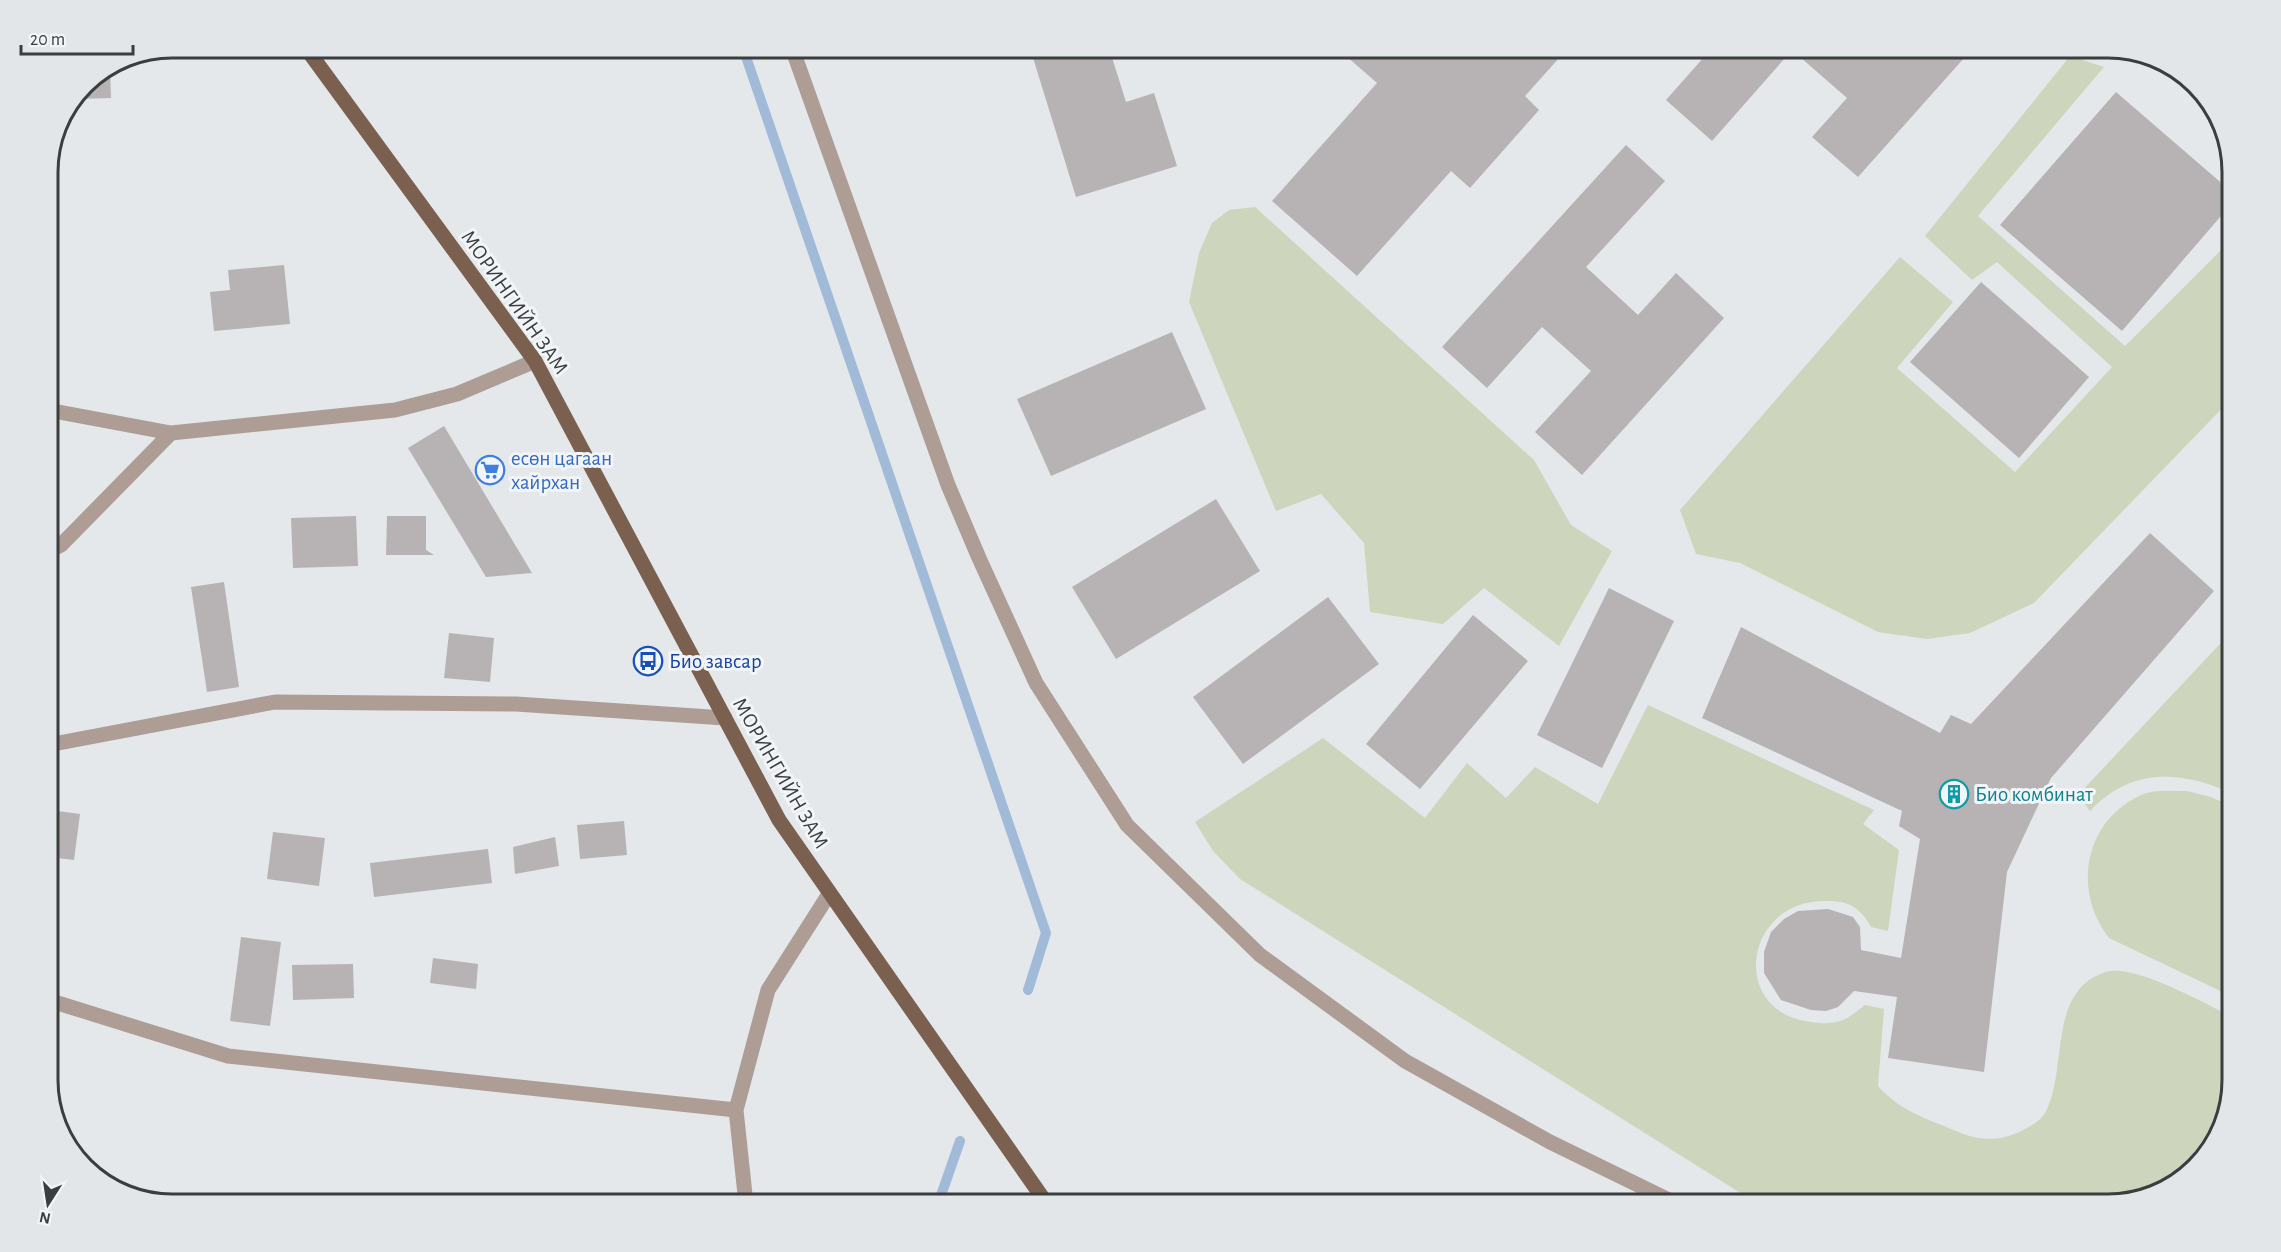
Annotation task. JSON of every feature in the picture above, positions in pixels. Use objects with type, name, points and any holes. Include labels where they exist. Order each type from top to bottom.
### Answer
[{"type":"main road","name":"МОРИНГИЙН ЗАМ","points":[[314,59],[535,361],[779,820],[1040,1194]]},
{"type":"street","points":[[796,59],[948,485],[979,558],[1036,683],[1127,825],[1260,955],[1405,1061],[1550,1142],[1657,1194]]},
{"type":"street","points":[[59,412],[171,433],[395,410],[457,394],[535,361]]},
{"type":"street","points":[[59,545],[171,433]]},
{"type":"street","points":[[59,744],[275,702],[516,704],[725,718]]},
{"type":"street","points":[[745,1194],[735,1110],[768,990],[829,894]]},
{"type":"street","points":[[59,1003],[228,1056],[735,1110]]},
{"type":"green space","points":[[2068,58],[2076,58],[2104,67],[1978,216],[2125,346],[2222,249],[2222,408],[2034,603],[1970,633],[1927,639],[1878,632],[1740,563],[1696,554],[1680,510],[1900,257],[1953,302],[1897,368],[2015,472],[2112,367],[1997,262],[1972,280],[1925,236]]},
{"type":"green space","points":[[1255,207],[1534,460],[1571,525],[1612,551],[1559,646],[1484,588],[1443,624],[1370,612],[1364,543],[1321,494],[1276,511],[1189,302],[1199,253],[1212,223],[1229,210]]},
{"type":"green space","points":[[2222,642],[2222,789],[2195,780],[2158,777],[2122,786],[2090,811],[2078,795]]},
{"type":"green space","points":[[1648,705],[1874,810],[1863,824],[1899,850],[1888,931],[1871,927],[1857,909],[1845,903],[1823,901],[1796,906],[1776,919],[1762,938],[1756,959],[1758,980],[1767,1000],[1785,1014],[1811,1022],[1827,1023],[1846,1019],[1865,1005],[1884,1009],[1878,1086],[1904,1108],[1923,1118],[1979,1138],[2002,1138],[2029,1127],[2044,1115],[2052,1094],[2062,1032],[2075,995],[2087,981],[2106,972],[2118,971],[2134,973],[2170,986],[2222,1012],[2222,1095],[2211,1130],[2194,1155],[2172,1174],[2152,1185],[2124,1193],[1742,1194],[1240,879],[1213,851],[1195,822],[1323,738],[1425,818],[1467,763],[1506,798],[1535,767],[1598,804]]},
{"type":"green space","points":[[2158,791],[2187,791],[2222,802],[2222,992],[2109,938],[2097,919],[2090,899],[2088,879],[2090,859],[2096,839],[2107,822],[2122,807],[2141,795]]},
{"type":"building","points":[[1349,58],[1559,58],[1525,96],[1539,110],[1470,188],[1451,171],[1357,276],[1272,201],[1377,83]]},
{"type":"building","points":[[1703,58],[1785,58],[1712,141],[1666,100]]},
{"type":"building","points":[[1801,58],[1964,58],[1858,177],[1812,137],[1847,98]]},
{"type":"building","points":[[1033,59],[1112,59],[1126,102],[1154,93],[1177,166],[1076,197]]},
{"type":"building","points":[[110,77],[111,98],[86,99]]},
{"type":"building","points":[[2116,92],[2222,184],[2222,215],[2122,331],[2000,225]]},
{"type":"building","points":[[1626,145],[1665,181],[1586,267],[1638,315],[1676,273],[1724,318],[1582,475],[1535,432],[1591,371],[1542,327],[1487,388],[1442,347]]},
{"type":"building","points":[[284,265],[290,324],[214,331],[210,292],[230,290],[228,270]]},
{"type":"building","points":[[1981,282],[2089,377],[2019,458],[1910,362]]},
{"type":"building","points":[[1172,332],[1206,409],[1051,476],[1017,399]]},
{"type":"building","points":[[444,426],[532,573],[486,577],[408,448]]},
{"type":"building","points":[[1216,499],[1260,571],[1116,659],[1072,587]]},
{"type":"building","points":[[356,516],[358,566],[293,568],[291,518]]},
{"type":"building","points":[[387,516],[426,516],[426,550],[434,555],[386,555]]},
{"type":"building","name":"Био комбинат","points":[[2150,533],[2214,591],[2051,778],[2007,872],[1984,1072],[1888,1058],[1897,997],[1854,991],[1838,1007],[1826,1011],[1811,1010],[1781,1000],[1764,973],[1764,952],[1771,932],[1784,919],[1798,911],[1828,909],[1853,917],[1860,927],[1861,950],[1901,958],[1920,839],[1899,826],[1902,811],[1702,718],[1741,627],[1940,733],[1951,715],[1971,724]]},
{"type":"building","points":[[224,582],[239,687],[207,692],[191,587]]},
{"type":"building","points":[[1609,588],[1674,621],[1602,768],[1537,735]]},
{"type":"building","points":[[1328,597],[1379,664],[1243,764],[1193,697]]},
{"type":"building","points":[[1473,615],[1528,661],[1420,789],[1366,744]]},
{"type":"building","points":[[449,633],[494,638],[490,682],[444,678]]},
{"type":"building","points":[[59,811],[80,814],[74,860],[59,858]]},
{"type":"building","points":[[624,821],[627,855],[580,859],[577,825]]},
{"type":"building","points":[[273,832],[325,838],[319,886],[267,879]]},
{"type":"building","points":[[555,837],[559,866],[515,874],[513,847]]},
{"type":"building","points":[[488,849],[492,883],[374,897],[370,863]]},
{"type":"building","points":[[241,937],[281,942],[270,1026],[230,1021]]},
{"type":"building","points":[[433,958],[478,964],[476,989],[430,983]]},
{"type":"building","points":[[353,964],[354,998],[293,1000],[292,965]]},
{"type":"waterway","points":[[747,59],[1046,933],[1028,990]]},
{"type":"waterway","points":[[941,1194],[960,1141]]},
{"type":"place","name":"есөн цагаан хайрхан","points":[[490,470]]},
{"type":"place","name":"Био завсар","points":[[648,661]]},
{"type":"place","name":"Био комбинат","points":[[1954,794]]}]
